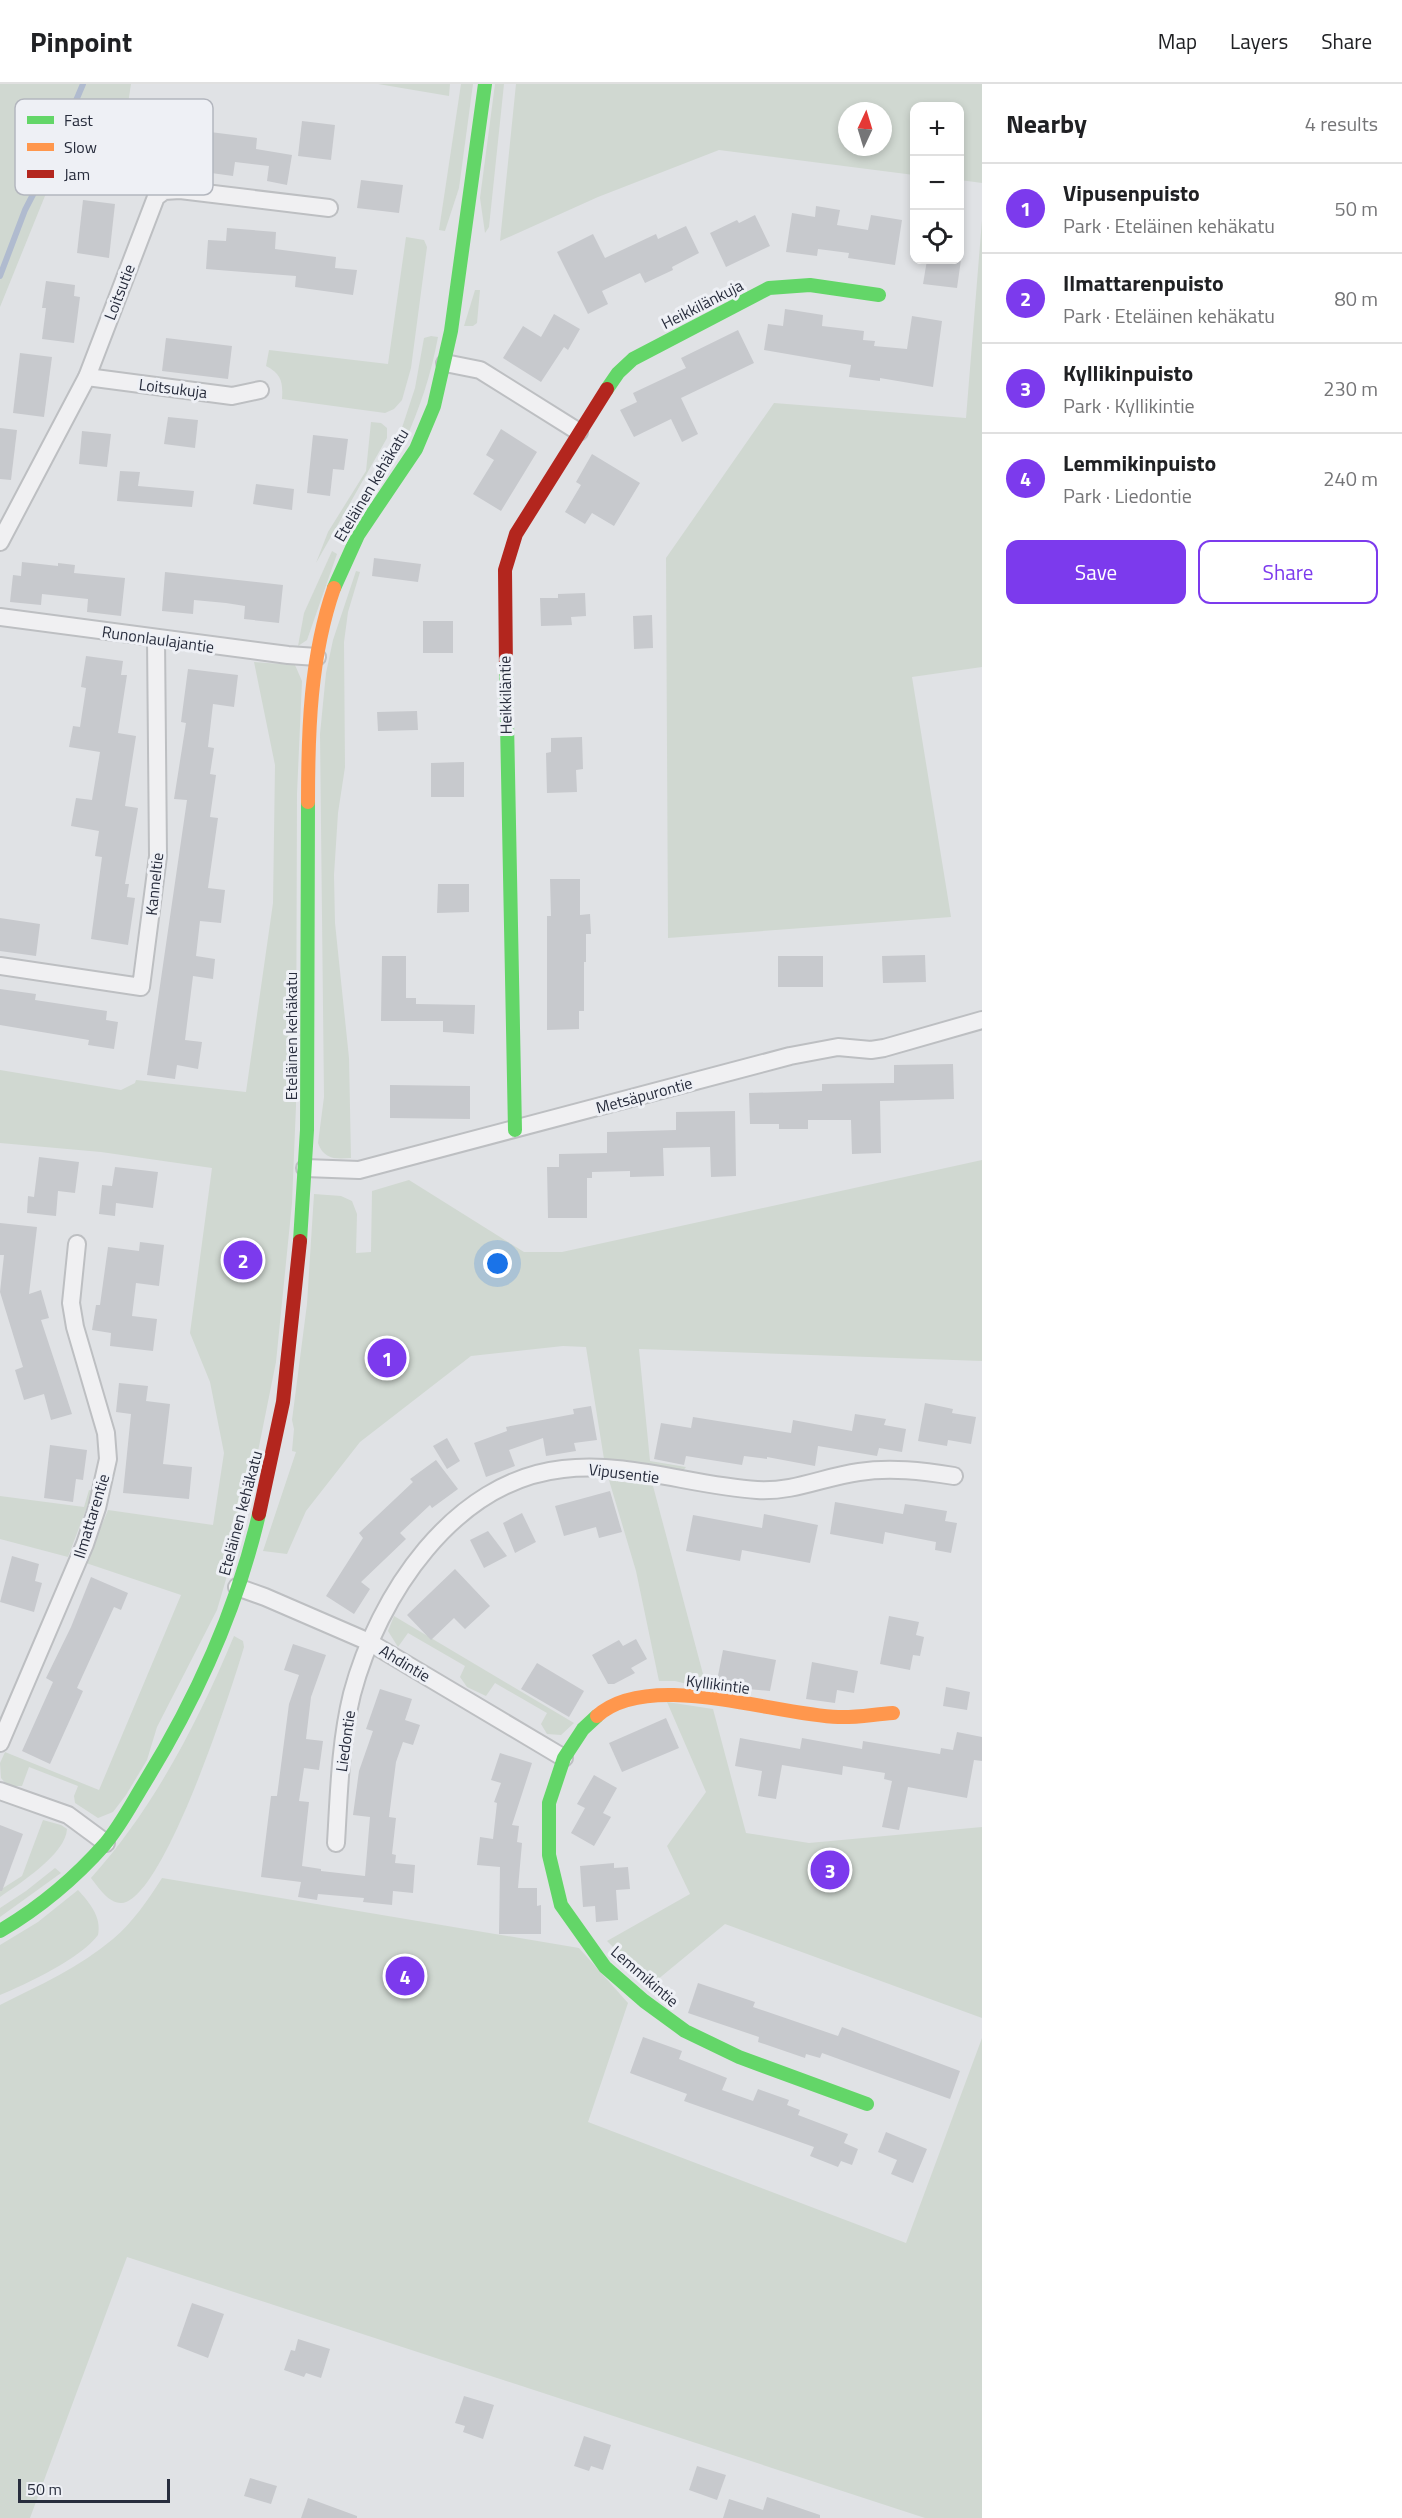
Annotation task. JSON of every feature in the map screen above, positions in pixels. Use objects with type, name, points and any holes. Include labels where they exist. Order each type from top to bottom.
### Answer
[{"type":"street","name":"Eteläinen kehäkatu","points":[[0,1931],[30,1912],[106,1843],[179,1728],[198,1687],[237,1587],[274,1452],[291,1344],[305,1168],[308,756],[310,708],[317,657],[332,597],[352,547],[416,449],[434,407],[446,363],[485,84]]},
{"type":"street","name":"Loitsutie","points":[[213,194],[328,208]]},
{"type":"street","name":"Loitsutie","points":[[0,542],[87,377],[159,195]]},
{"type":"street","name":"Heikkilänkuja","points":[[579,432],[618,373],[633,359],[770,288],[809,284],[879,295]]},
{"type":"street","points":[[446,363],[480,370],[579,432]]},
{"type":"street","name":"Loitsukuja","points":[[87,377],[232,396],[260,390]]},
{"type":"street","name":"Heikkiläntie","points":[[515,1130],[506,754],[505,570],[516,534],[579,432]]},
{"type":"street","name":"Runonlaulajantie","points":[[0,617],[288,656],[317,657]]},
{"type":"street","name":"Kanneltie","points":[[0,966],[141,987],[158,856],[156,638]]},
{"type":"street","name":"Metsäpurontie","points":[[305,1168],[359,1170],[790,1056],[838,1047],[871,1050],[884,1048],[982,1020]]},
{"type":"street","name":"Ilmattarentie","points":[[0,1743],[85,1544],[97,1508],[108,1459],[106,1433],[75,1327],[71,1303],[77,1244]]},
{"type":"street","name":"Vipusentie","points":[[369,1642],[412,1567],[464,1509],[507,1485],[528,1478],[561,1469],[591,1467],[759,1490],[789,1489],[858,1472],[929,1472],[954,1476]]},
{"type":"street","name":"Ahdintie","points":[[237,1587],[369,1642],[564,1758]]},
{"type":"street","name":"Liedontie","points":[[336,1843],[341,1749],[352,1695],[369,1642]]},
{"type":"street","name":"Kyllikintie","points":[[564,1758],[583,1729],[605,1709],[647,1695],[688,1696],[838,1717],[893,1713]]},
{"type":"street","name":"Lemmikintie","points":[[564,1758],[549,1803],[549,1855],[561,1905],[605,1967],[644,2001],[685,2031],[738,2057],[867,2104]]},
{"type":"street","points":[[0,1791],[68,1815],[106,1843]]},
{"type":"shaded area","points":[[0,84],[131,84],[129,99],[15,99],[15,195],[45,195],[0,307]]},
{"type":"shaded area","points":[[378,84],[450,84],[449,96]]},
{"type":"shaded area","points":[[461,84],[473,84],[459,188],[445,231],[439,230]]},
{"type":"shaded area","points":[[495,84],[504,84],[489,227],[485,233],[480,198]]},
{"type":"shaded area","points":[[516,84],[982,84],[982,183],[964,181],[964,102],[910,102],[910,174],[719,150],[598,197],[500,241]]},
{"type":"shaded area","points":[[982,220],[982,667],[912,677],[951,917],[668,938],[666,558],[774,403],[966,418]]},
{"type":"shaded area","points":[[406,237],[424,240],[427,247],[411,368],[402,400],[394,409],[385,413],[282,399],[280,380],[275,372],[266,366],[269,350],[388,364]]},
{"type":"shaded area","points":[[475,290],[480,290],[477,323],[473,326],[464,326]]},
{"type":"shaded area","points":[[438,337],[432,365],[420,404],[404,443],[398,440],[415,388],[424,338]]},
{"type":"shaded area","points":[[371,422],[381,423],[387,428],[387,438],[316,563],[328,532],[366,471]]},
{"type":"shaded area","points":[[332,551],[337,554],[307,640],[298,646],[304,613]]},
{"type":"shaded area","points":[[356,571],[360,572],[348,612],[344,642],[345,767],[338,813],[334,875],[335,923],[349,1058],[351,1158],[340,1158],[324,1153],[318,1143],[324,1097],[320,734],[326,673],[333,640]]},
{"type":"shaded area","points":[[254,662],[295,665],[302,681],[297,794],[296,1106],[292,1203],[276,1362],[246,1511],[217,1610],[157,1727],[147,1760],[113,1812],[98,1818],[75,1803],[74,1796],[78,1786],[29,1767],[22,1786],[8,1786],[1,1778],[0,1763],[5,1752],[99,1790],[181,1595],[86,1563],[108,1510],[213,1525],[224,1453],[210,1382],[190,1333],[212,1168],[101,1152],[0,1143],[0,1070],[121,1090],[135,1083],[136,1080],[246,1092],[273,903],[275,765]]},
{"type":"shaded area","points":[[982,1160],[982,1361],[639,1349],[650,1461],[686,1467],[682,1472],[604,1459],[586,1347],[563,1346],[471,1356],[360,1442],[306,1511],[287,1554],[263,1551],[296,1452],[292,1451],[294,1429],[292,1420],[307,1304],[314,1194],[341,1196],[352,1201],[357,1214],[356,1253],[371,1252],[372,1191],[409,1180],[524,1252],[562,1252]]},
{"type":"shaded area","points":[[609,1480],[653,1486],[707,1689],[675,1681],[659,1681],[636,1571]]},
{"type":"shaded area","points":[[89,1490],[93,1491],[68,1557],[0,1539],[0,1496],[84,1507]]},
{"type":"shaded area","points":[[394,1616],[574,1723],[561,1735],[547,1734],[541,1724],[547,1713],[495,1683],[486,1696],[467,1687],[460,1677],[465,1666],[408,1633],[398,1647],[388,1631]]},
{"type":"shaded area","points":[[234,1636],[243,1641],[244,1647],[211,1745],[176,1831],[157,1867],[139,1893],[122,1903],[117,1903],[104,1894],[91,1878],[135,1823],[173,1763],[190,1732]]},
{"type":"shaded area","points":[[667,1702],[713,1709],[746,1833],[809,1843],[982,1827],[982,2018],[725,1924],[651,1985],[607,1941],[690,1894],[667,1846],[706,1792]]},
{"type":"shaded area","points":[[43,1820],[67,1829],[65,1839],[40,1867],[0,1897],[0,1890],[22,1876]]},
{"type":"shaded area","points":[[55,1868],[61,1873],[0,1917],[0,1908]]},
{"type":"shaded area","points":[[162,1878],[579,1948],[628,2003],[588,2122],[906,2243],[982,2038],[982,2518],[925,2518],[127,2257],[30,2518],[0,2518],[0,2005],[58,1975],[100,1949],[134,1918]]},
{"type":"shaded area","points":[[78,1890],[96,1916],[98,1935],[67,1961],[0,1995],[0,1945],[38,1922]]},
{"type":"building","points":[[302,121],[335,125],[331,160],[298,156]]},
{"type":"building","points":[[213,132],[257,138],[256,149],[292,155],[287,185],[267,181],[269,166],[235,162],[233,176],[213,173]]},
{"type":"building","points":[[361,180],[403,185],[399,213],[357,208]]},
{"type":"building","points":[[83,200],[115,204],[109,258],[77,253]]},
{"type":"building","points":[[816,206],[840,210],[837,225],[868,230],[871,215],[902,220],[895,265],[848,258],[849,253],[818,249],[817,256],[786,252],[792,213],[815,217]]},
{"type":"building","points":[[755,215],[770,246],[726,267],[710,233],[737,220],[739,223]]},
{"type":"building","points":[[686,226],[699,253],[672,267],[673,270],[645,283],[640,273],[602,291],[608,304],[588,314],[557,252],[593,234],[605,258],[656,234],[658,239]]},
{"type":"building","points":[[227,228],[276,232],[275,249],[336,257],[335,268],[357,270],[353,295],[295,287],[296,276],[206,269],[208,240],[226,241]]},
{"type":"building","points":[[926,264],[960,264],[957,288],[923,284]]},
{"type":"building","points":[[46,281],[75,285],[74,296],[80,297],[74,343],[42,339],[46,308],[42,308]]},
{"type":"building","points":[[785,309],[823,315],[822,326],[864,331],[863,340],[875,341],[874,346],[907,349],[912,316],[942,321],[933,387],[880,378],[880,381],[849,377],[851,365],[764,350],[768,324],[783,326]]},
{"type":"building","points":[[554,314],[580,329],[568,350],[564,347],[541,382],[503,358],[523,326],[541,337]]},
{"type":"building","points":[[738,330],[754,363],[681,398],[698,434],[682,442],[671,419],[634,437],[620,410],[637,402],[633,393],[686,368],[681,358]]},
{"type":"building","points":[[166,338],[232,346],[228,379],[162,371]]},
{"type":"building","points":[[20,353],[52,357],[44,417],[13,413]]},
{"type":"building","points":[[168,417],[198,420],[195,448],[164,444]]},
{"type":"building","points":[[0,428],[17,430],[11,480],[0,479]]},
{"type":"building","points":[[501,429],[537,452],[501,511],[473,494],[494,460],[486,455]]},
{"type":"building","points":[[82,431],[111,434],[107,467],[79,464]]},
{"type":"building","points":[[313,435],[348,439],[344,470],[333,469],[330,496],[307,493]]},
{"type":"building","points":[[592,454],[640,483],[614,526],[592,513],[585,524],[565,512],[581,485],[576,482]]},
{"type":"building","points":[[120,471],[140,472],[138,486],[194,491],[192,507],[117,501]]},
{"type":"building","points":[[256,484],[294,489],[292,510],[253,504]]},
{"type":"building","points":[[374,558],[421,564],[418,582],[372,576]]},
{"type":"building","points":[[22,562],[58,566],[58,563],[75,565],[74,573],[125,578],[121,616],[87,612],[88,599],[42,594],[41,605],[10,602],[13,575],[21,576]]},
{"type":"building","points":[[165,572],[283,585],[279,623],[244,619],[245,606],[226,603],[194,600],[193,614],[162,611]]},
{"type":"building","points":[[585,593],[586,616],[571,617],[572,625],[541,626],[540,598],[558,598],[558,594]]},
{"type":"building","points":[[652,615],[653,648],[634,649],[633,616]]},
{"type":"building","points":[[423,621],[453,621],[453,653],[423,653]]},
{"type":"building","points":[[86,656],[123,661],[121,675],[127,675],[118,733],[136,736],[125,806],[138,808],[125,884],[129,884],[127,897],[135,898],[128,945],[91,939],[102,857],[95,856],[99,831],[71,826],[76,798],[92,800],[100,752],[69,747],[73,726],[80,727],[86,688],[81,687]]},
{"type":"building","points":[[188,669],[238,675],[234,707],[213,704],[208,747],[214,748],[210,774],[216,775],[210,817],[218,818],[208,888],[225,890],[221,923],[200,921],[196,956],[215,959],[213,979],[193,976],[185,1040],[202,1042],[198,1069],[177,1065],[175,1079],[147,1075],[187,800],[174,799],[186,723],[181,722]]},
{"type":"building","points":[[417,711],[418,730],[378,731],[377,712]]},
{"type":"building","points":[[582,737],[583,769],[576,770],[577,792],[547,793],[546,753],[551,752],[551,738]]},
{"type":"building","points":[[464,762],[464,797],[431,797],[431,763]]},
{"type":"building","points":[[550,879],[580,879],[580,915],[590,914],[591,934],[586,934],[586,962],[584,962],[584,1011],[579,1011],[579,1029],[547,1030],[547,916],[551,916]]},
{"type":"building","points":[[438,884],[469,884],[469,912],[437,913]]},
{"type":"building","points":[[0,918],[40,924],[36,956],[0,951]]},
{"type":"building","points":[[925,955],[926,982],[883,983],[882,956]]},
{"type":"building","points":[[382,956],[406,956],[406,998],[416,998],[416,1004],[475,1005],[474,1034],[443,1032],[443,1021],[381,1021]]},
{"type":"building","points":[[778,956],[823,956],[823,987],[778,987]]},
{"type":"building","points":[[0,989],[36,994],[35,1000],[107,1011],[106,1020],[118,1022],[114,1049],[88,1045],[89,1040],[0,1025]]},
{"type":"building","points":[[953,1064],[954,1099],[880,1101],[881,1153],[852,1154],[851,1120],[808,1120],[808,1129],[779,1129],[779,1124],[750,1124],[749,1093],[822,1091],[822,1084],[894,1083],[894,1065]]},
{"type":"building","points":[[390,1085],[470,1086],[470,1119],[390,1118]]},
{"type":"building","points":[[735,1111],[736,1176],[711,1177],[710,1147],[663,1148],[664,1176],[630,1177],[630,1171],[592,1172],[592,1178],[587,1178],[587,1218],[548,1218],[547,1167],[559,1167],[559,1154],[607,1153],[607,1132],[676,1130],[676,1112]]},
{"type":"building","points":[[39,1157],[79,1162],[75,1193],[58,1191],[56,1216],[27,1213],[28,1196],[34,1197]]},
{"type":"building","points":[[115,1167],[158,1172],[153,1208],[116,1203],[115,1216],[99,1214],[102,1185],[112,1186]]},
{"type":"building","points":[[0,1223],[37,1227],[29,1294],[41,1290],[49,1318],[41,1320],[72,1414],[51,1420],[44,1394],[24,1400],[15,1370],[23,1367],[0,1292],[4,1255],[0,1255]]},
{"type":"building","points":[[140,1242],[164,1245],[159,1286],[136,1283],[132,1316],[157,1319],[153,1351],[110,1346],[111,1333],[92,1330],[96,1305],[100,1305],[108,1247],[139,1251]]},
{"type":"building","points":[[119,1383],[148,1386],[146,1401],[170,1404],[163,1464],[192,1467],[189,1499],[123,1493],[131,1414],[116,1412]]},
{"type":"building","points":[[925,1403],[953,1409],[952,1413],[976,1417],[971,1444],[948,1440],[947,1446],[918,1441]]},
{"type":"building","points":[[591,1406],[597,1440],[574,1443],[576,1451],[546,1456],[543,1438],[509,1450],[515,1466],[486,1477],[474,1443],[507,1431],[506,1427],[574,1414],[573,1409]]},
{"type":"building","points":[[855,1414],[886,1419],[884,1425],[906,1429],[902,1452],[879,1448],[877,1456],[818,1446],[815,1466],[767,1457],[767,1459],[744,1456],[742,1465],[686,1456],[684,1465],[654,1459],[661,1423],[691,1428],[693,1417],[791,1433],[793,1420],[852,1431]]},
{"type":"building","points":[[447,1438],[460,1461],[447,1469],[433,1446]]},
{"type":"building","points":[[50,1445],[87,1450],[83,1480],[76,1479],[73,1502],[44,1498]]},
{"type":"building","points":[[436,1460],[458,1489],[432,1508],[430,1505],[400,1533],[406,1539],[361,1582],[370,1589],[354,1614],[326,1596],[363,1538],[359,1533],[413,1482],[410,1479]]},
{"type":"building","points":[[610,1491],[622,1532],[599,1538],[596,1527],[564,1536],[555,1506]]},
{"type":"building","points":[[835,1502],[903,1514],[905,1504],[947,1511],[945,1521],[957,1523],[951,1553],[935,1550],[936,1542],[885,1532],[883,1544],[830,1534]]},
{"type":"building","points":[[522,1513],[536,1542],[515,1553],[503,1523]]},
{"type":"building","points":[[764,1514],[818,1525],[810,1563],[742,1550],[740,1561],[686,1551],[693,1515],[762,1528]]},
{"type":"building","points":[[488,1531],[507,1556],[484,1568],[470,1540]]},
{"type":"building","points":[[12,1556],[39,1564],[35,1581],[42,1583],[34,1612],[0,1602]]},
{"type":"building","points":[[455,1569],[490,1606],[465,1629],[454,1618],[431,1640],[407,1615]]},
{"type":"building","points":[[91,1577],[128,1593],[121,1610],[114,1607],[77,1688],[83,1691],[50,1764],[22,1751],[53,1682],[46,1678],[71,1627]]},
{"type":"building","points":[[889,1616],[919,1622],[916,1635],[924,1637],[920,1656],[913,1655],[910,1670],[880,1664]]},
{"type":"building","points":[[636,1639],[647,1659],[631,1668],[635,1673],[614,1684],[608,1684],[592,1655],[619,1640],[623,1646]]},
{"type":"building","points":[[293,1644],[326,1655],[311,1697],[306,1739],[323,1741],[319,1770],[304,1768],[299,1801],[309,1802],[302,1866],[321,1869],[321,1871],[365,1876],[370,1817],[353,1815],[359,1771],[373,1731],[366,1729],[380,1689],[412,1699],[405,1720],[420,1725],[413,1745],[403,1742],[396,1762],[389,1817],[396,1818],[392,1854],[396,1855],[395,1863],[415,1865],[413,1893],[393,1891],[392,1905],[363,1902],[364,1898],[318,1894],[317,1900],[298,1897],[301,1882],[261,1877],[271,1796],[277,1796],[289,1704],[299,1675],[284,1670]]},
{"type":"building","points":[[723,1650],[776,1660],[770,1691],[716,1686]]},
{"type":"building","points":[[812,1662],[858,1671],[854,1693],[837,1690],[835,1703],[806,1699]]},
{"type":"building","points":[[537,1663],[584,1691],[569,1717],[521,1689]]},
{"type":"building","points":[[946,1687],[970,1692],[967,1710],[943,1706]]},
{"type":"building","points":[[666,1718],[679,1748],[622,1772],[609,1743]]},
{"type":"building","points":[[957,1732],[982,1737],[982,1761],[974,1760],[967,1798],[908,1787],[899,1830],[882,1827],[892,1781],[884,1779],[885,1773],[843,1766],[842,1775],[782,1765],[776,1799],[758,1796],[762,1771],[735,1766],[740,1738],[800,1749],[802,1738],[862,1749],[863,1741],[940,1754],[941,1748],[953,1750]]},
{"type":"building","points":[[500,1753],[532,1763],[512,1825],[519,1826],[517,1842],[522,1843],[518,1888],[537,1888],[537,1906],[541,1905],[541,1934],[499,1934],[500,1867],[477,1865],[480,1837],[493,1839],[497,1803],[494,1802],[501,1783],[491,1780]]},
{"type":"building","points":[[594,1775],[617,1788],[603,1813],[611,1817],[594,1846],[571,1833],[585,1808],[577,1804]]},
{"type":"building","points":[[0,1825],[23,1834],[2,1891],[0,1891]]},
{"type":"building","points":[[614,1863],[614,1868],[628,1867],[630,1889],[616,1890],[618,1920],[596,1922],[595,1906],[583,1907],[580,1866]]},
{"type":"building","points":[[698,1983],[755,2002],[753,2007],[838,2036],[842,2027],[960,2071],[950,2099],[822,2053],[820,2058],[806,2054],[805,2058],[758,2042],[759,2037],[688,2013]]},
{"type":"building","points":[[643,2037],[682,2051],[679,2059],[727,2078],[722,2090],[753,2101],[758,2089],[789,2100],[787,2105],[800,2110],[798,2115],[848,2134],[844,2143],[858,2149],[852,2165],[841,2161],[838,2167],[810,2156],[814,2147],[684,2101],[687,2094],[630,2073]]},
{"type":"building","points":[[886,2132],[927,2149],[913,2183],[891,2174],[897,2160],[878,2152]]},
{"type":"building","points":[[192,2303],[224,2314],[208,2358],[177,2346]]},
{"type":"building","points":[[298,2339],[330,2349],[321,2378],[306,2373],[304,2377],[284,2370],[291,2350],[295,2351]]},
{"type":"building","points":[[464,2396],[494,2405],[483,2439],[463,2432],[465,2426],[455,2423]]},
{"type":"building","points":[[584,2436],[611,2445],[603,2470],[591,2466],[589,2471],[574,2466]]},
{"type":"building","points":[[697,2466],[726,2475],[717,2500],[689,2490]]},
{"type":"building","points":[[250,2478],[277,2486],[271,2504],[244,2496]]},
{"type":"building","points":[[767,2497],[820,2515],[820,2518],[723,2518],[729,2499],[763,2510]]},
{"type":"building","points":[[308,2498],[357,2516],[357,2518],[301,2518]]},
{"type":"waterway","points":[[77,99],[83,84]]},
{"type":"waterway","points":[[0,276],[33,195]]},
{"type":"traffic: fast","points":[[334,588],[358,535],[416,449],[434,406],[451,331],[485,84]]},
{"type":"traffic: fast","points":[[607,389],[618,373],[633,359],[769,288],[810,285],[879,295]]},
{"type":"traffic: fast","points":[[506,671],[515,1130]]},
{"type":"traffic: fast","points":[[300,1241],[307,1130],[308,802]]},
{"type":"traffic: fast","points":[[0,1931],[29,1912],[69,1880],[105,1844],[126,1814],[164,1751],[198,1686],[227,1619],[259,1514]]},
{"type":"traffic: fast","points":[[597,1716],[583,1729],[564,1758],[549,1803],[549,1855],[561,1905],[605,1967],[644,2001],[685,2031],[739,2057],[867,2104]]},
{"type":"traffic: slow","points":[[308,802],[310,721],[315,667],[334,588]]},
{"type":"traffic: slow","points":[[597,1716],[620,1702],[648,1696],[679,1695],[838,1717],[893,1713]]},
{"type":"traffic: jam","points":[[506,671],[505,570],[516,534],[607,389]]},
{"type":"traffic: jam","points":[[259,1514],[283,1402],[300,1241]]},
{"type":"place","name":"Ilmattarenpuisto","points":[[243,1260]]},
{"type":"place","name":"Vipusenpuisto","points":[[387,1358]]},
{"type":"place","name":"Kyllikinpuisto","points":[[830,1870]]},
{"type":"place","name":"Lemmikinpuisto","points":[[405,1976]]}]
